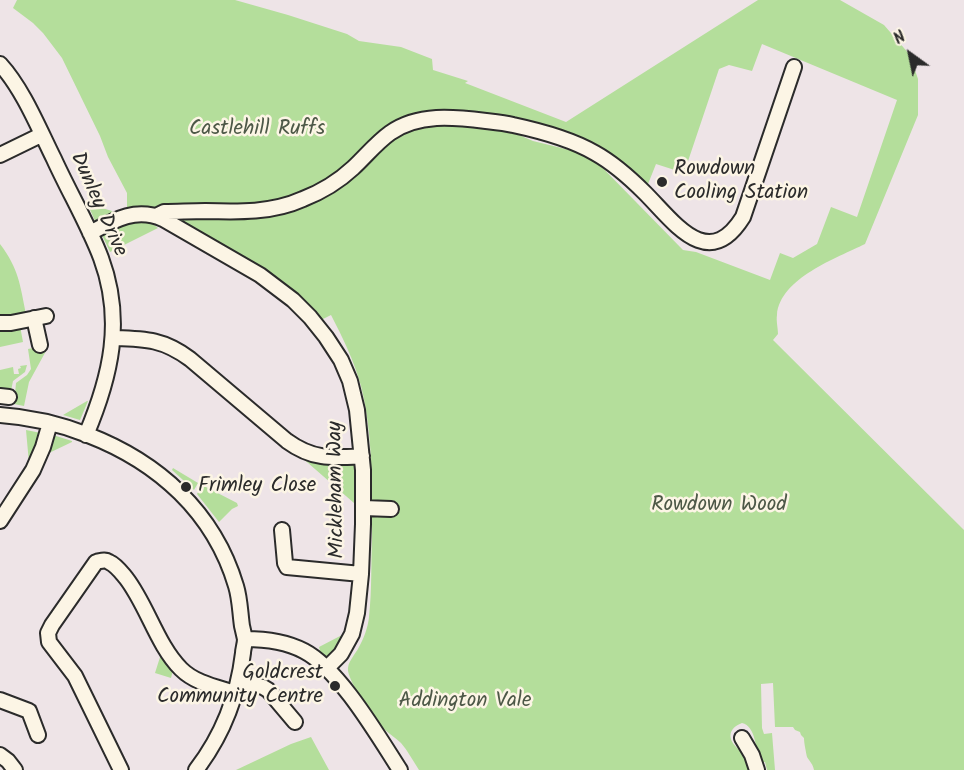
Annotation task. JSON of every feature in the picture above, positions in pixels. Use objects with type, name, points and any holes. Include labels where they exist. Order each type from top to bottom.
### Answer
[{"type":"street","name":"Dunley Drive","points":[[0,64],[18,89],[90,232],[106,277],[111,302],[113,338],[106,380],[86,435]]},
{"type":"street","points":[[156,216],[164,212],[254,212],[303,200],[332,184],[350,170],[389,133],[407,123],[452,117],[512,124],[580,145],[618,169],[679,229],[704,242],[718,241],[730,234],[743,217],[794,67]]},
{"type":"street","points":[[0,155],[41,135]]},
{"type":"street","name":"Mickleham Way","points":[[90,232],[127,215],[156,216],[265,279],[293,300],[318,326],[336,351],[350,381],[357,410],[364,508],[357,613],[352,634],[341,654],[327,668]]},
{"type":"street","points":[[0,323],[40,317],[40,345]]},
{"type":"street","points":[[113,338],[151,340],[178,350],[285,439],[304,452],[329,458],[362,456]]},
{"type":"street","points":[[0,415],[24,417],[50,423],[120,449],[148,466],[180,492],[200,514],[215,538],[234,579],[245,639],[236,687],[221,729],[208,754],[196,770]]},
{"type":"street","points":[[0,521],[33,470],[50,423]]},
{"type":"street","points":[[364,508],[391,509]]},
{"type":"street","points":[[282,530],[287,567],[361,574]]},
{"type":"street","points":[[121,770],[75,676],[50,644],[48,638],[52,625],[96,562],[102,560],[110,562],[123,574],[136,593],[166,650],[183,671],[197,680],[268,690],[295,722]]},
{"type":"street","points":[[245,639],[298,648],[327,668],[357,705],[400,770]]},
{"type":"street","points":[[0,700],[29,711],[38,735]]},
{"type":"street","points":[[742,738],[752,755],[756,770]]},
{"type":"street","points":[[0,755],[15,770]]},
{"type":"green space","points":[[17,0],[235,0],[347,34],[359,41],[401,47],[432,59],[433,70],[468,81],[465,83],[566,122],[758,0],[840,0],[884,25],[910,55],[918,79],[918,115],[865,244],[812,271],[788,290],[780,302],[777,317],[778,334],[773,340],[964,530],[964,770],[814,770],[807,757],[804,738],[800,732],[793,727],[775,727],[773,683],[761,684],[762,728],[764,734],[772,733],[775,770],[767,770],[765,762],[759,763],[753,734],[747,725],[742,723],[732,730],[731,738],[732,742],[745,753],[752,770],[419,770],[401,743],[384,729],[369,710],[353,685],[348,671],[350,662],[364,636],[369,617],[372,535],[371,460],[368,423],[361,386],[348,350],[331,315],[319,321],[267,276],[127,209],[127,193],[62,58],[43,33],[13,8]],"holes":[[[762,44],[897,100],[857,217],[831,207],[817,244],[793,258],[780,253],[770,280],[696,252],[683,250],[590,155],[533,141],[519,135],[459,123],[409,131],[403,119],[425,113],[453,110],[529,121],[600,148],[648,184],[656,164],[684,173],[719,69],[729,65],[752,71]]]},
{"type":"green space","points":[[89,204],[112,211],[112,213],[95,221]]},
{"type":"green space","points":[[139,219],[158,228],[110,252],[102,235],[110,228]]},
{"type":"green space","points":[[0,244],[15,269],[26,314],[0,318]]},
{"type":"green space","points":[[20,326],[23,342],[0,347],[0,327]]},
{"type":"green space","points":[[48,345],[29,382],[24,406],[14,404],[16,383],[31,369],[28,349]]},
{"type":"green space","points":[[27,365],[25,372],[13,381],[11,391],[0,391],[0,370],[13,367],[14,374],[19,374],[20,366]]},
{"type":"green space","points":[[87,401],[80,420],[63,415]]},
{"type":"green space","points":[[26,430],[41,433],[30,463],[29,463]]},
{"type":"green space","points":[[53,435],[72,441],[72,442],[49,453]]},
{"type":"green space","points":[[300,456],[354,460],[355,503],[354,503]]},
{"type":"green space","points":[[173,468],[198,483],[194,490],[172,470]]},
{"type":"green space","points":[[202,485],[237,503],[238,506],[219,522],[197,494]]},
{"type":"green space","points":[[342,635],[344,640],[328,659],[319,647]]},
{"type":"green space","points":[[161,654],[173,670],[171,678],[155,673]]},
{"type":"green space","points":[[311,737],[329,770],[236,770],[291,744]]},
{"type":"place","name":"Rowdown Cooling Station","points":[[662,182]]},
{"type":"place","name":"Frimley Close","points":[[186,487]]},
{"type":"place","name":"Goldcrest Community Centre","points":[[335,686]]},
{"type":"park label","name":"Castlehill Ruffs","points":[[257,130]]},
{"type":"park label","name":"Rowdown Wood","points":[[719,506]]},
{"type":"park label","name":"Addington Vale","points":[[465,702]]}]
